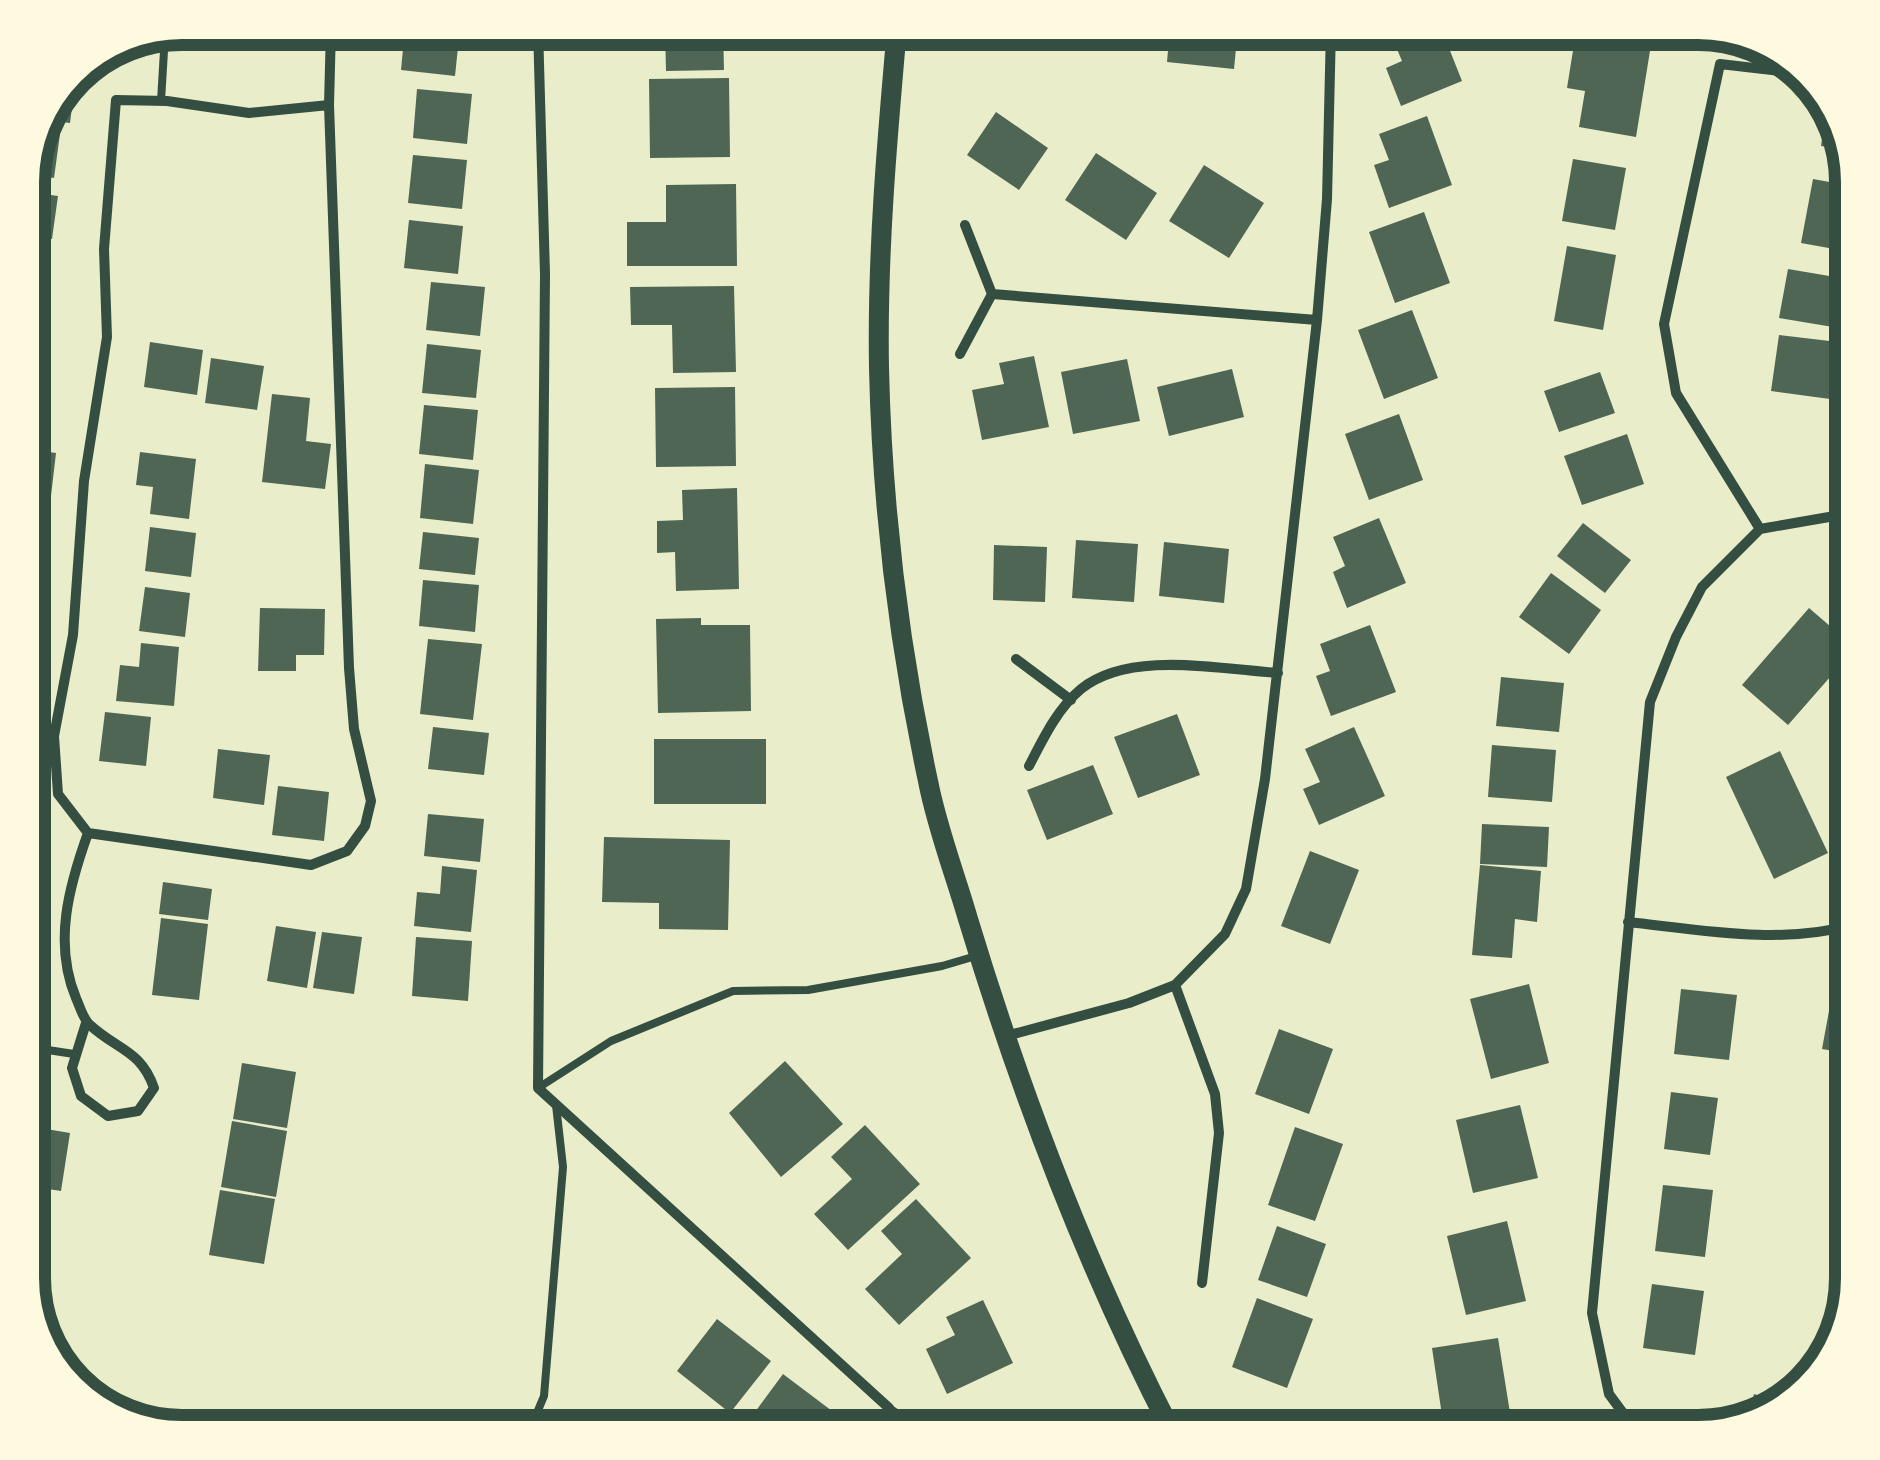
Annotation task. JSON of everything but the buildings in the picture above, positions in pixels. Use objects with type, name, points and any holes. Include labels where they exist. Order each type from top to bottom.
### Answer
[{"type":"main road","points":[[896,45],[881,236],[880,369],[887,496],[902,632],[928,784],[1005,1036],[1089,1253],[1164,1415]]},
{"type":"street","points":[[329,105],[248,113],[161,101],[116,100],[104,249],[107,337],[84,481],[72,634],[54,736],[58,794],[88,833],[311,865],[347,851],[365,826],[371,801],[354,729],[349,668],[329,105],[331,45]]},
{"type":"street","points":[[538,45],[545,274],[538,1088],[890,1408],[884,1415]]},
{"type":"street","points":[[1005,1036],[1128,1003],[1174,984],[1225,934],[1246,889],[1265,780],[1317,320],[1327,199],[1331,45]]},
{"type":"street","points":[[1760,529],[1676,393],[1664,324],[1720,64],[1777,71]]},
{"type":"street","points":[[960,354],[992,294],[964,224]]},
{"type":"street","points":[[992,294],[1317,320]]},
{"type":"street","points":[[1624,1415],[1609,1394],[1592,1313],[1650,702],[1676,637],[1702,587],[1760,529],[1835,516]]},
{"type":"street","points":[[1016,659],[1071,700]]},
{"type":"street","points":[[1029,766],[1051,724],[1071,700],[1081,689],[1107,674],[1136,664],[1278,672]]},
{"type":"street","points":[[86,1024],[72,1068],[81,1096],[108,1116],[138,1111],[154,1088],[147,1068],[128,1050],[86,1024],[72,988],[64,922],[72,878],[88,833]]},
{"type":"street","points":[[1628,922],[1727,933],[1820,934],[1835,929]]},
{"type":"street","points":[[1174,984],[1215,1094],[1220,1132],[1202,1283]]},
{"type":"lane","points":[[161,101],[164,47]]},
{"type":"lane","points":[[538,1088],[611,1041],[734,991],[808,990],[980,956]]},
{"type":"lane","points":[[45,1050],[74,1054]]},
{"type":"lane","points":[[536,1415],[544,1396],[563,1166],[556,1105]]},
{"type":"lane","points":[[890,1408],[900,1415]]}]
